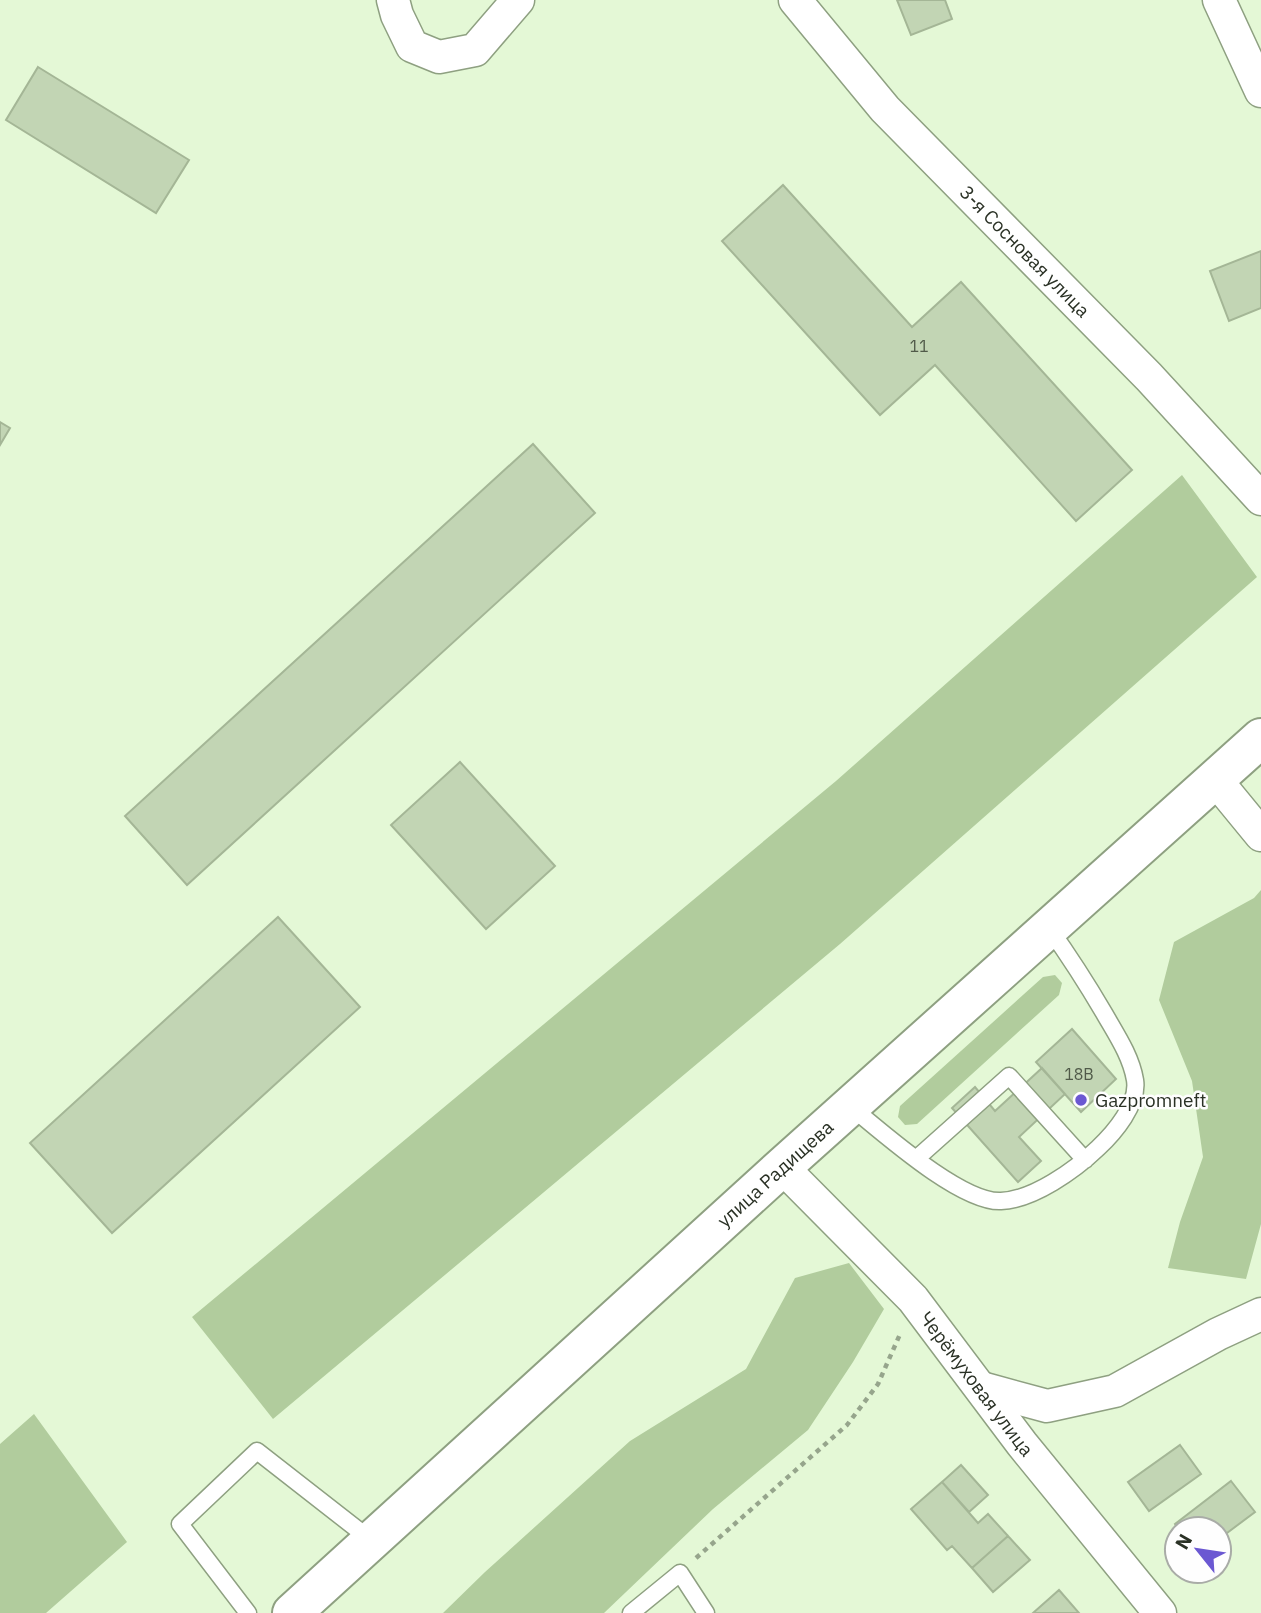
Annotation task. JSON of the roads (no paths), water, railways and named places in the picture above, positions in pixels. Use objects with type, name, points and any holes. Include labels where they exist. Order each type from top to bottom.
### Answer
[{"type":"main road","name":"улица Радищева","points":[[292,1613],[782,1167],[1261,738]]},
{"type":"street","points":[[393,0],[412,46],[439,57],[475,50],[518,0]]},
{"type":"street","name":"3-я Сосновая улица","points":[[795,0],[885,109],[1149,377],[1261,499]]},
{"type":"street","points":[[1219,0],[1261,91]]},
{"type":"street","points":[[1214,779],[1261,835]]},
{"type":"street","name":"Черёмуховая улица","points":[[782,1167],[913,1299],[1022,1444],[1160,1613]]},
{"type":"street","points":[[981,1388],[1047,1406],[1115,1391],[1218,1334],[1261,1314]]},
{"type":"lane","points":[[850,1106],[916,1159],[967,1192],[1000,1202],[1032,1194],[1085,1160],[1110,1137],[1131,1104],[1136,1082],[1124,1048],[1077,968],[1049,928]]},
{"type":"lane","points":[[916,1159],[1009,1076],[1085,1160]]},
{"type":"lane","points":[[247,1613],[180,1524],[257,1451],[372,1540]]},
{"type":"lane","points":[[631,1613],[680,1573],[706,1613]]},
{"type":"place","name":"Gazpromneft","points":[[1081,1100]]}]
